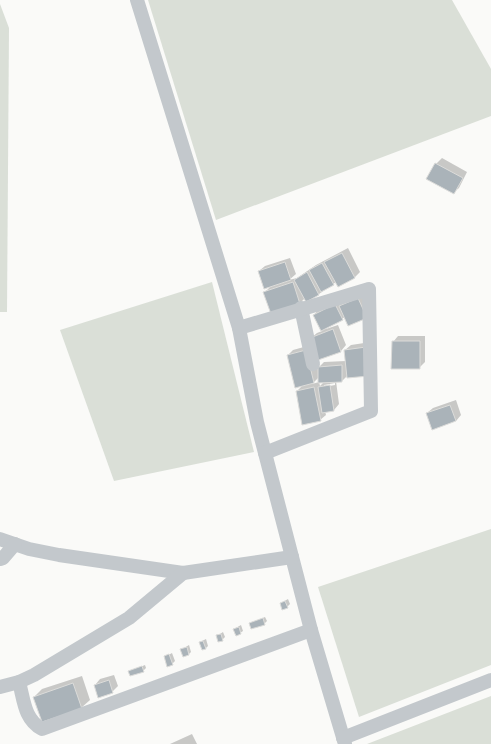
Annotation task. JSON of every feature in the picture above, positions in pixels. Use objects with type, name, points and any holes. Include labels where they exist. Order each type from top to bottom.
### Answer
[{"type":"street","points":[[137,0],[239,328],[257,422],[311,630],[344,741],[491,680]]},
{"type":"street","points":[[239,328],[369,288],[371,411],[265,453]]},
{"type":"street","points":[[301,308],[313,364]]},
{"type":"street","points":[[0,539],[59,555],[184,573],[292,557]]},
{"type":"street","points":[[0,560],[15,544]]},
{"type":"street","points":[[0,687],[19,682],[129,618],[184,573]]},
{"type":"street","points":[[19,682],[32,724],[42,729],[311,630]]},
{"type":"shaded area","points":[[148,0],[452,0],[491,69],[491,116],[216,220]]},
{"type":"shaded area","points":[[0,4],[9,28],[7,312],[0,312]]},
{"type":"shaded area","points":[[212,282],[254,452],[114,481],[60,330]]},
{"type":"shaded area","points":[[491,529],[491,665],[359,717],[318,587]]},
{"type":"shaded area","points":[[491,696],[491,744],[367,744]]},
{"type":"building","points":[[435,163],[463,178],[454,194],[426,179]]},
{"type":"building","points":[[342,253],[355,278],[338,287],[324,262]]},
{"type":"building","points":[[285,262],[291,280],[264,289],[258,271]]},
{"type":"building","points":[[322,263],[334,285],[321,292],[309,270]]},
{"type":"building","points":[[307,272],[319,295],[306,302],[294,280]]},
{"type":"building","points":[[293,282],[300,304],[271,314],[263,292]]},
{"type":"building","points":[[358,298],[367,318],[348,326],[339,306]]},
{"type":"building","points":[[335,304],[343,320],[321,331],[313,315]]},
{"type":"building","points":[[333,329],[341,352],[318,360],[310,338]]},
{"type":"building","points":[[392,341],[420,341],[420,369],[391,369]]},
{"type":"building","points":[[366,347],[369,376],[347,378],[344,350]]},
{"type":"building","points":[[306,350],[314,383],[295,388],[287,355]]},
{"type":"building","points":[[342,365],[342,382],[318,383],[318,367]]},
{"type":"building","points":[[330,385],[334,411],[322,413],[318,387]]},
{"type":"building","points":[[314,387],[321,421],[302,425],[296,391]]},
{"type":"building","points":[[450,405],[456,421],[432,430],[426,413]]},
{"type":"building","points":[[285,601],[288,608],[282,610],[280,603]]},
{"type":"building","points":[[263,618],[265,625],[251,629],[249,623]]},
{"type":"building","points":[[239,627],[241,634],[236,636],[233,629]]},
{"type":"building","points":[[221,634],[223,641],[218,642],[216,635]]},
{"type":"building","points":[[203,641],[206,649],[202,650],[199,642]]},
{"type":"building","points":[[187,647],[189,655],[183,657],[180,649]]},
{"type":"building","points":[[169,654],[173,665],[167,667],[164,656]]},
{"type":"building","points":[[142,666],[144,672],[130,676],[128,671]]},
{"type":"building","points":[[109,680],[113,693],[98,698],[94,685]]},
{"type":"building","points":[[73,683],[82,709],[42,722],[33,697]]}]
